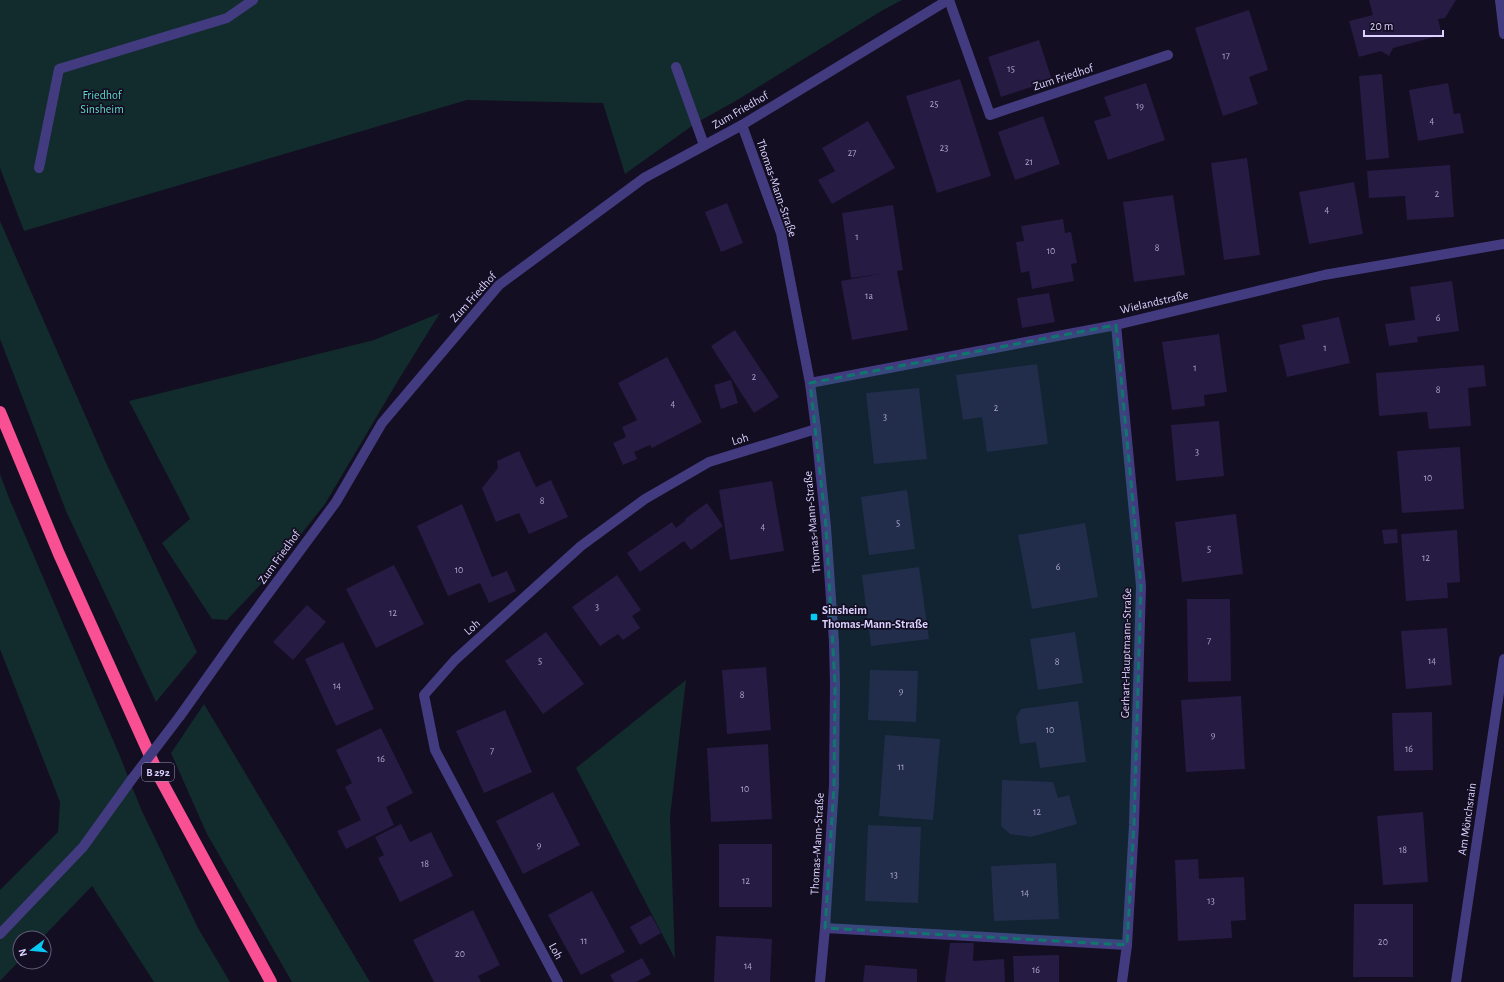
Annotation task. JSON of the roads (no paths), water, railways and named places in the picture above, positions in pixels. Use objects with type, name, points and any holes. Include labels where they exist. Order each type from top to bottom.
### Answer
[{"type":"highway","name":"B 292","points":[[0,412],[59,554],[162,780],[271,982]]},
{"type":"street","points":[[38,168],[59,69],[227,18],[253,0]]},
{"type":"street","name":"Zum Friedhof","points":[[0,934],[83,847],[336,502],[382,423],[499,285],[644,178],[742,125],[948,0],[990,114],[1168,56]]},
{"type":"street","points":[[1500,0],[1504,34]]},
{"type":"street","points":[[676,67],[704,145]]},
{"type":"street","name":"Thomas-Mann-Straße","points":[[742,125],[781,233],[810,383],[827,535],[835,685],[834,785],[820,982]]},
{"type":"street","name":"Wielandstraße","points":[[810,383],[1116,325],[1324,275],[1504,244]]},
{"type":"street","name":"Gerhart-Hauptmann-Straße","points":[[1116,325],[1141,586],[1134,825],[1122,982]]},
{"type":"street","name":"Loh","points":[[558,982],[435,750],[424,695],[455,660],[581,546],[644,499],[709,462],[816,429]]},
{"type":"street","name":"Am Mönchsrain","points":[[1456,982],[1504,659]]},
{"type":"street","points":[[825,928],[1126,945]]},
{"type":"place","name":"Sinsheim Thomas-Mann-Straße","points":[[814,617]]},
{"type":"park label","name":"Friedhof Sinsheim","points":[[102,102]]}]
